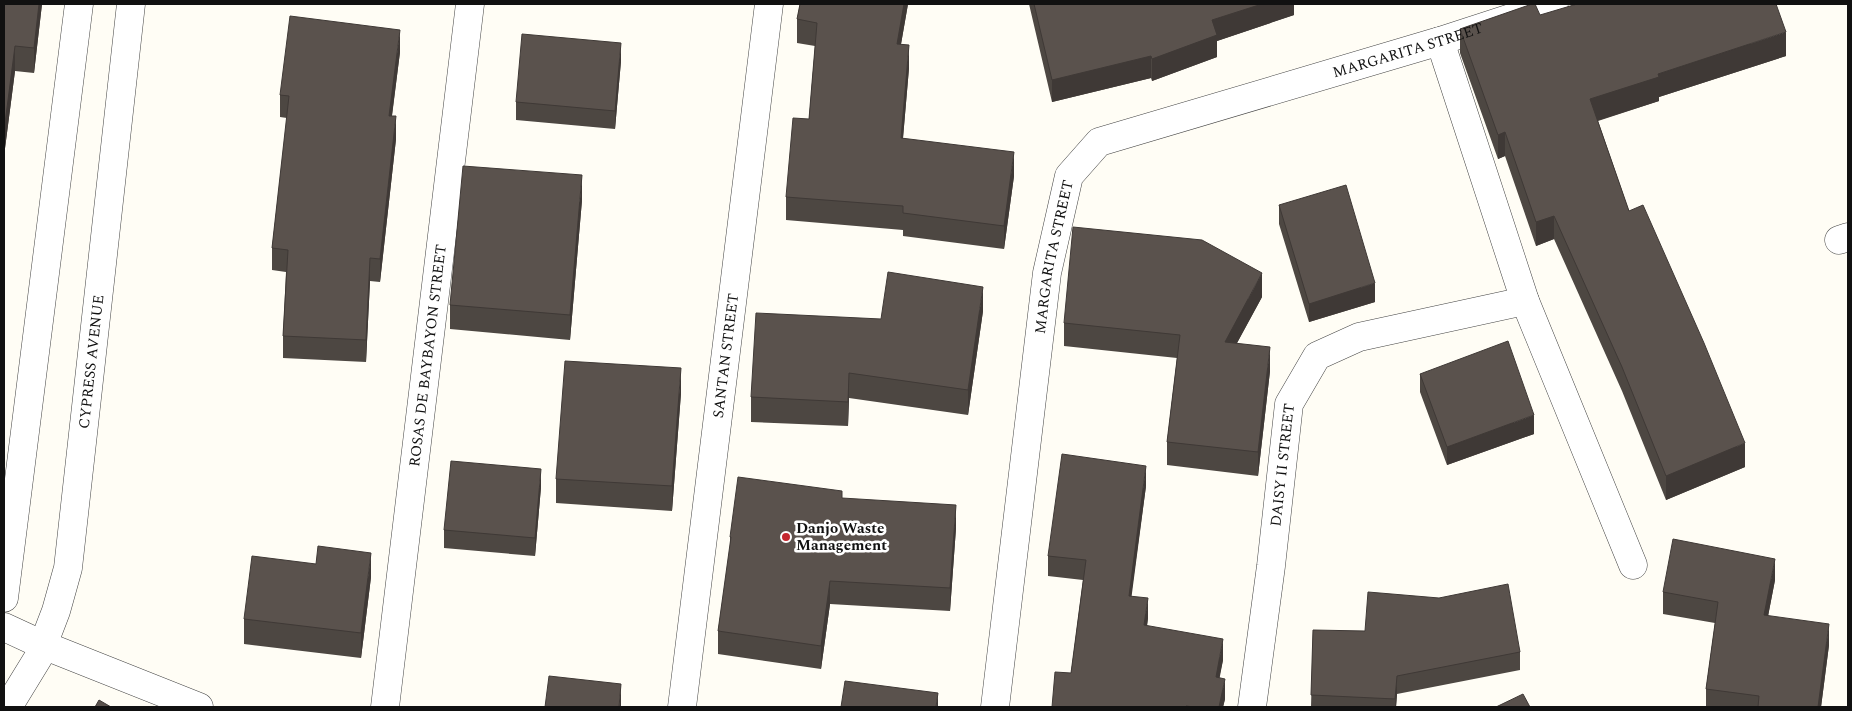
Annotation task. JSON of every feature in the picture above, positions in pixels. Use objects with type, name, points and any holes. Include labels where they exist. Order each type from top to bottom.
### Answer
[{"type":"street","points":[[4,598],[80,4]]},
{"type":"street","name":"CYPRESS AVENUE","points":[[8,707],[38,658],[68,568],[131,4]]},
{"type":"street","name":"ROSAS DE BAYBAYON STREET","points":[[385,707],[470,4]]},
{"type":"street","name":"SANTAN STREET","points":[[682,707],[768,4]]},
{"type":"street","name":"MARGARITA STREET","points":[[995,707],[1047,273],[1069,176],[1099,142],[1440,41],[1554,4]]},
{"type":"street","points":[[1440,41],[1525,301],[1633,565]]},
{"type":"street","name":"DAISY II STREET","points":[[1252,707],[1271,566],[1289,404],[1317,356],[1359,338],[1525,301]]},
{"type":"street","points":[[4,627],[199,707]]},
{"type":"building","points":[[4,4],[39,4],[34,48],[15,46],[4,131]]},
{"type":"building","points":[[800,4],[904,4],[897,44],[909,45],[901,138],[1014,152],[1004,226],[903,213],[903,206],[786,197],[793,118],[809,119],[817,23],[797,19]]},
{"type":"building","points":[[1034,4],[1262,4],[1212,20],[1217,35],[1152,59],[1151,56],[1052,80]]},
{"type":"building","points":[[1535,4],[1540,15],[1577,4],[1776,4],[1786,32],[1658,74],[1659,77],[1590,99],[1629,211],[1643,205],[1704,343],[1745,443],[1666,476],[1622,367],[1554,216],[1536,222],[1505,132],[1498,135],[1460,29]]},
{"type":"building","points":[[290,16],[400,30],[389,116],[396,116],[380,259],[370,258],[366,340],[283,336],[288,250],[272,248],[289,96],[280,95]]},
{"type":"building","points":[[522,34],[621,43],[615,111],[516,102]]},
{"type":"building","points":[[463,166],[582,175],[570,315],[450,305]]},
{"type":"building","points":[[1346,185],[1375,283],[1309,304],[1279,205]]},
{"type":"building","points":[[1073,227],[1202,240],[1262,273],[1225,342],[1270,347],[1258,452],[1167,442],[1180,335],[1064,323]]},
{"type":"building","points":[[888,272],[983,287],[968,390],[849,373],[848,402],[751,397],[756,313],[881,319]]},
{"type":"building","points":[[1508,341],[1534,415],[1447,447],[1420,374]]},
{"type":"building","points":[[565,361],[681,368],[672,486],[556,479]]},
{"type":"building","points":[[1062,454],[1146,466],[1129,596],[1148,598],[1144,625],[1223,639],[1216,677],[1225,679],[1219,707],[1052,707],[1055,672],[1071,673],[1086,560],[1048,556]]},
{"type":"building","points":[[451,461],[541,469],[535,538],[444,530]]},
{"type":"building","points":[[738,477],[842,491],[842,498],[956,505],[950,588],[830,581],[821,646],[718,631]]},
{"type":"building","points":[[1673,539],[1775,559],[1764,615],[1829,624],[1818,707],[1758,707],[1759,696],[1706,689],[1718,602],[1663,592]]},
{"type":"building","points":[[318,546],[371,553],[361,633],[244,619],[252,556],[316,564]]},
{"type":"building","points":[[1508,584],[1520,652],[1397,676],[1395,699],[1311,695],[1313,630],[1365,631],[1368,592],[1439,598]]},
{"type":"building","points":[[549,676],[621,684],[619,707],[545,707]]},
{"type":"building","points":[[845,681],[938,693],[936,707],[841,707]]},
{"type":"building","points":[[1523,694],[1530,707],[1496,707]]},
{"type":"building","points":[[99,700],[111,707],[95,707]]},
{"type":"place","name":"Danjo Waste Management","points":[[786,537]]}]
